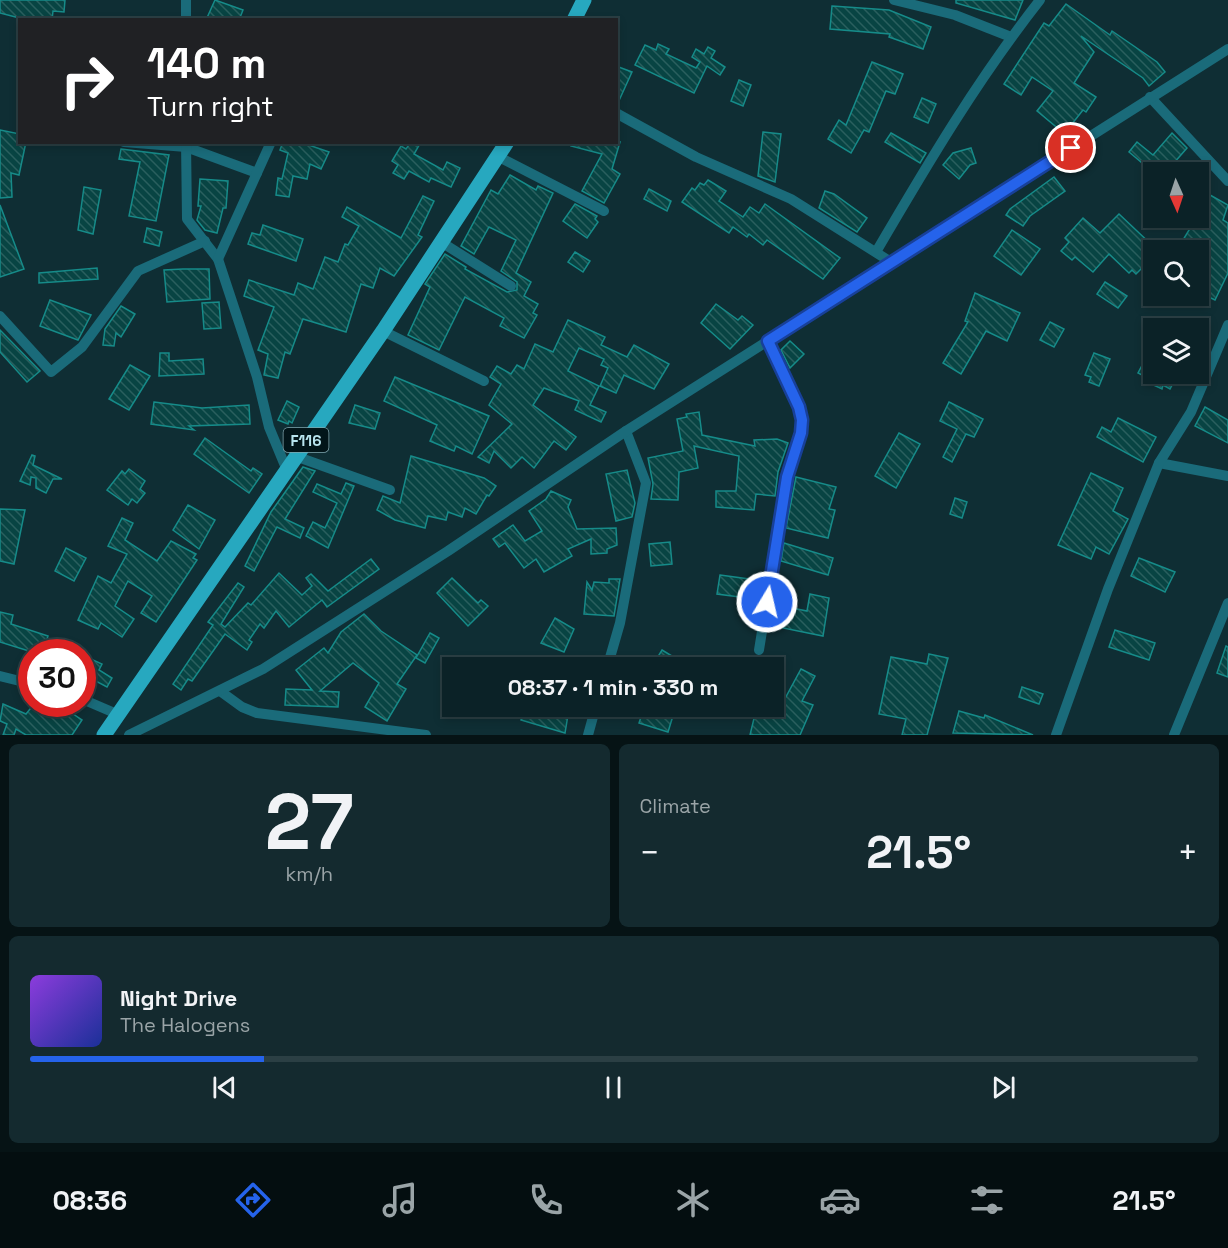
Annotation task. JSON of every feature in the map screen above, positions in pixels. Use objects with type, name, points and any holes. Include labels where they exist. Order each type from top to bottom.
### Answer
[{"type":"main road","points":[[575,18],[584,0]]},
{"type":"main road","name":"F116","points":[[104,735],[382,331],[506,144]]},
{"type":"street","points":[[186,0],[186,18]]},
{"type":"street","points":[[894,0],[954,15],[1011,37]]},
{"type":"street","points":[[876,252],[951,123],[1011,37],[1040,0]]},
{"type":"street","points":[[129,735],[263,669],[429,564],[626,431],[1228,49]]},
{"type":"street","points":[[1150,97],[1228,182]]},
{"type":"street","points":[[618,114],[696,157],[791,199],[891,262]]},
{"type":"street","points":[[165,144],[186,145],[257,173]]},
{"type":"street","points":[[218,259],[270,144]]},
{"type":"street","points":[[186,145],[187,219],[218,259],[257,377],[269,427],[290,462],[390,490]]},
{"type":"street","points":[[498,156],[604,211]]},
{"type":"street","points":[[0,316],[51,372],[82,347],[138,271],[205,241]]},
{"type":"street","points":[[441,242],[511,286]]},
{"type":"street","points":[[1056,735],[1108,588],[1159,463],[1191,412],[1228,325]]},
{"type":"street","points":[[382,331],[484,381]]},
{"type":"street","points":[[759,650],[787,477],[801,433],[802,420],[799,407],[768,341]]},
{"type":"street","points":[[610,657],[620,623],[646,483],[626,431]]},
{"type":"street","points":[[1159,463],[1228,476]]},
{"type":"street","points":[[1174,735],[1228,603]]},
{"type":"street","points":[[0,676],[18,680]]},
{"type":"street","points":[[220,690],[242,708],[257,713],[426,735]]},
{"type":"street","points":[[96,705],[117,714]]},
{"type":"street","points":[[588,735],[593,717]]},
{"type":"building","points":[[0,0],[65,0],[64,12],[53,11],[52,18],[19,18],[0,13]]},
{"type":"building","points":[[215,0],[243,10],[240,18],[207,18]]},
{"type":"building","points":[[956,0],[1023,0],[1015,20],[956,3]]},
{"type":"building","points":[[1066,4],[1110,35],[1112,31],[1157,62],[1165,72],[1149,86],[1143,78],[1081,36],[1094,52],[1074,83],[1096,97],[1086,112],[1083,110],[1068,129],[1063,125],[1060,130],[1037,111],[1053,91],[1032,77],[1021,95],[1004,84],[1044,23],[1049,26]]},
{"type":"building","points":[[832,6],[889,10],[931,27],[923,49],[889,37],[890,34],[830,29]]},
{"type":"building","points":[[658,44],[669,49],[666,54],[696,68],[700,62],[692,57],[696,49],[704,54],[708,47],[715,51],[711,58],[725,67],[720,75],[707,66],[694,93],[635,65],[645,45],[656,50]]},
{"type":"building","points":[[872,62],[903,74],[895,94],[886,91],[869,132],[864,130],[851,153],[828,139],[839,120],[846,125]]},
{"type":"building","points":[[618,67],[632,72],[618,103]]},
{"type":"building","points":[[739,80],[751,85],[743,106],[731,101]]},
{"type":"building","points":[[922,98],[936,104],[928,123],[914,117]]},
{"type":"building","points":[[0,130],[18,134],[18,144],[26,144],[19,175],[11,173],[12,197],[0,198]]},
{"type":"building","points":[[763,132],[781,134],[775,182],[758,176]]},
{"type":"building","points":[[891,133],[926,153],[920,163],[885,142]]},
{"type":"building","points":[[1172,133],[1187,148],[1175,162],[1143,164],[1129,152],[1137,142],[1153,155]]},
{"type":"building","points":[[620,142],[612,169],[620,174],[604,203],[582,191],[602,154],[571,146],[572,144],[618,144]]},
{"type":"building","points":[[282,144],[306,144],[329,152],[321,169],[310,164],[307,179],[293,176],[289,197],[276,195],[278,178],[282,179],[288,153],[280,150]]},
{"type":"building","points":[[410,144],[420,144],[414,154],[443,170],[447,162],[460,168],[451,187],[431,178],[429,182],[409,171],[404,179],[393,173],[398,165],[392,161],[401,146],[406,149]]},
{"type":"building","points":[[971,148],[976,163],[970,165],[959,179],[943,165],[953,153]]},
{"type":"building","points":[[121,149],[169,155],[156,221],[129,216],[140,162],[119,159]]},
{"type":"building","points":[[510,175],[536,190],[538,186],[553,193],[516,273],[531,282],[524,296],[538,304],[533,313],[537,315],[524,338],[500,326],[504,318],[465,297],[439,350],[408,335],[430,287],[425,284],[445,254],[466,267],[465,269],[507,292],[517,290],[517,282],[501,271],[516,240],[489,227],[474,254],[461,246],[491,190],[498,194]]},
{"type":"building","points":[[1054,177],[1065,191],[1030,216],[1023,226],[1006,215],[1010,209]]},
{"type":"building","points":[[200,179],[228,181],[226,208],[223,208],[217,233],[205,230],[197,220],[201,206],[198,206]]},
{"type":"building","points":[[708,180],[726,191],[719,201],[743,217],[750,207],[759,213],[765,204],[840,258],[823,279],[767,240],[763,245],[749,234],[747,237],[733,227],[729,233],[682,202],[692,188],[695,190],[700,183],[704,185]]},
{"type":"building","points":[[84,187],[101,190],[93,234],[78,230]]},
{"type":"building","points":[[649,189],[671,201],[667,211],[644,199]]},
{"type":"building","points":[[825,191],[834,194],[867,218],[857,232],[819,208]]},
{"type":"building","points":[[1210,195],[1228,205],[1223,220],[1228,223],[1228,273],[1215,300],[1209,297],[1209,240],[1183,240],[1190,228],[1209,228]]},
{"type":"building","points":[[423,196],[434,201],[418,235],[422,237],[394,276],[380,268],[373,288],[361,284],[346,332],[303,319],[290,354],[285,352],[278,378],[264,375],[268,354],[258,350],[274,307],[244,296],[249,280],[294,295],[298,283],[313,289],[325,257],[338,262],[345,244],[348,245],[359,226],[342,217],[347,207],[401,238]]},
{"type":"building","points":[[575,204],[597,216],[595,219],[598,222],[587,238],[563,221]]},
{"type":"building","points":[[0,205],[24,269],[0,277]]},
{"type":"building","points":[[1119,214],[1147,240],[1143,240],[1143,267],[1136,274],[1132,270],[1129,273],[1109,254],[1093,272],[1075,257],[1072,260],[1061,251],[1069,242],[1065,238],[1083,218],[1100,233]]},
{"type":"building","points":[[263,225],[303,239],[296,261],[248,244],[252,233],[260,235]]},
{"type":"building","points":[[147,228],[162,232],[159,246],[144,242]]},
{"type":"building","points":[[1012,230],[1040,249],[1021,275],[994,256]]},
{"type":"building","points":[[575,252],[590,261],[583,272],[568,262]]},
{"type":"building","points":[[97,268],[98,279],[39,283],[39,273]]},
{"type":"building","points":[[209,269],[210,299],[167,302],[164,270]]},
{"type":"building","points":[[1105,282],[1127,296],[1118,308],[1097,294]]},
{"type":"building","points":[[975,293],[1020,313],[1007,341],[986,331],[961,374],[943,363],[968,322],[965,321]]},
{"type":"building","points":[[50,300],[91,315],[78,340],[40,326]]},
{"type":"building","points":[[219,302],[221,328],[204,329],[202,303]]},
{"type":"building","points":[[716,304],[738,320],[742,316],[753,325],[730,349],[701,323]]},
{"type":"building","points":[[121,306],[135,314],[121,337],[116,333],[114,346],[103,345],[105,329]]},
{"type":"building","points":[[568,320],[605,337],[601,345],[627,357],[634,345],[669,364],[654,389],[624,375],[616,393],[600,386],[608,368],[601,365],[604,359],[579,348],[568,371],[599,386],[590,405],[606,412],[601,422],[575,410],[579,401],[544,388],[533,405],[576,437],[566,450],[554,441],[534,468],[522,457],[511,468],[494,451],[489,463],[478,457],[512,424],[489,405],[501,384],[490,377],[497,366],[511,374],[517,365],[524,369],[535,344],[553,352]]},
{"type":"building","points":[[1050,322],[1064,329],[1054,347],[1040,340]]},
{"type":"building","points":[[0,330],[40,371],[27,382],[0,352]]},
{"type":"building","points":[[790,341],[804,354],[790,368],[781,350]]},
{"type":"building","points":[[160,353],[169,353],[169,361],[203,359],[204,374],[159,376]]},
{"type":"building","points":[[1094,353],[1110,359],[1099,386],[1089,382],[1091,377],[1085,375]]},
{"type":"building","points":[[1143,364],[1143,376],[1138,373]]},
{"type":"building","points":[[130,365],[150,376],[129,410],[109,399]]},
{"type":"building","points":[[395,377],[489,416],[472,454],[456,446],[454,451],[430,441],[437,425],[384,401]]},
{"type":"building","points":[[1151,384],[1173,384],[1170,389],[1163,385],[1162,389]]},
{"type":"building","points":[[287,401],[299,407],[292,423],[289,421],[288,424],[278,420]]},
{"type":"building","points":[[154,402],[202,408],[249,405],[250,424],[189,426],[194,430],[151,424]]},
{"type":"building","points":[[949,402],[983,419],[974,437],[966,434],[952,462],[943,457],[957,429],[940,421]]},
{"type":"building","points":[[355,405],[380,413],[375,429],[349,423]]},
{"type":"building","points":[[1205,407],[1228,420],[1228,443],[1195,426]]},
{"type":"building","points":[[699,412],[702,435],[755,446],[754,440],[777,439],[788,443],[778,472],[775,496],[756,494],[754,510],[716,507],[716,491],[736,491],[739,456],[694,446],[698,468],[679,472],[678,500],[651,499],[653,484],[648,458],[683,451],[677,419],[687,417],[686,414]]},
{"type":"building","points":[[1118,418],[1156,437],[1143,462],[1097,437],[1102,427],[1111,432]]},
{"type":"building","points":[[899,433],[920,444],[896,488],[875,476]]},
{"type":"building","points":[[205,438],[251,471],[253,468],[262,474],[249,493],[194,454]]},
{"type":"building","points":[[32,455],[35,456],[33,465],[62,479],[53,479],[46,493],[36,488],[36,478],[31,477],[30,485],[20,481]]},
{"type":"building","points":[[411,456],[484,478],[496,486],[489,496],[487,495],[476,514],[465,508],[462,517],[448,512],[446,520],[428,516],[425,528],[395,520],[377,510],[383,496],[400,503]]},
{"type":"building","points":[[303,467],[315,471],[285,519],[304,528],[300,538],[277,527],[254,571],[245,566],[271,512]]},
{"type":"building","points":[[129,469],[145,481],[140,489],[145,493],[137,503],[132,499],[128,505],[107,490],[122,471],[125,474]]},
{"type":"building","points":[[627,470],[635,503],[632,517],[616,521],[606,474]]},
{"type":"building","points":[[1091,473],[1123,488],[1113,511],[1128,519],[1109,554],[1096,547],[1091,559],[1058,545]]},
{"type":"building","points":[[796,477],[836,487],[829,509],[835,510],[828,538],[786,528]]},
{"type":"building","points":[[346,483],[354,486],[328,548],[306,536],[313,522],[325,528],[337,503],[313,492],[317,484],[341,494]]},
{"type":"building","points":[[551,491],[571,500],[568,507],[577,529],[616,528],[617,545],[607,549],[607,553],[591,554],[591,539],[568,549],[572,556],[544,572],[536,559],[524,568],[505,543],[499,547],[493,539],[513,525],[525,541],[542,531],[529,511],[546,499]]},
{"type":"building","points":[[955,498],[967,502],[962,518],[950,514]]},
{"type":"building","points":[[188,505],[215,520],[199,549],[173,530]]},
{"type":"building","points":[[0,509],[25,510],[14,564],[0,561]]},
{"type":"building","points":[[122,518],[133,523],[125,540],[157,561],[171,541],[196,554],[193,558],[197,560],[156,622],[141,613],[152,596],[128,581],[115,606],[134,619],[122,637],[101,623],[98,629],[78,620],[98,576],[111,583],[127,554],[108,546]]},
{"type":"building","points":[[670,542],[672,564],[651,566],[649,544]]},
{"type":"building","points":[[784,543],[833,558],[828,575],[781,561]]},
{"type":"building","points":[[66,548],[86,558],[74,581],[55,571]]},
{"type":"building","points":[[1139,558],[1175,572],[1165,592],[1131,576]]},
{"type":"building","points":[[371,559],[379,569],[327,607],[322,600],[289,627],[276,611],[264,628],[260,624],[249,640],[252,642],[247,650],[225,634],[192,681],[188,679],[181,690],[173,684],[213,625],[208,622],[238,583],[244,587],[221,624],[225,627],[248,603],[251,605],[279,573],[302,595],[312,586],[306,578],[311,574],[328,591]]},
{"type":"building","points":[[720,575],[749,579],[747,598],[717,594]]},
{"type":"building","points":[[452,578],[478,603],[481,600],[488,606],[468,626],[437,593]]},
{"type":"building","points":[[609,579],[620,579],[614,616],[584,614],[587,582],[592,590],[594,582],[609,583]]},
{"type":"building","points":[[810,594],[829,598],[823,636],[783,628],[787,607],[807,611]]},
{"type":"building","points":[[0,612],[13,615],[11,624],[48,636],[47,639],[18,639],[18,648],[0,642]]},
{"type":"building","points":[[364,614],[381,631],[417,655],[397,684],[406,689],[387,721],[365,707],[379,683],[353,663],[320,691],[339,692],[338,707],[285,705],[286,689],[312,690],[296,670],[324,648],[328,653],[341,632]]},
{"type":"building","points":[[555,618],[574,629],[564,652],[541,643]]},
{"type":"building","points":[[1115,630],[1155,643],[1149,660],[1109,647]]},
{"type":"building","points":[[430,633],[439,638],[425,663],[416,658]]},
{"type":"building","points":[[1226,646],[1228,647],[1228,677],[1217,673]]},
{"type":"building","points":[[662,650],[672,656],[671,657],[658,657]]},
{"type":"building","points":[[929,654],[948,658],[927,735],[902,735],[906,719],[879,714],[891,657],[927,664]]},
{"type":"building","points":[[96,661],[102,664],[99,670],[112,678],[107,687],[96,681]]},
{"type":"building","points":[[801,669],[815,676],[802,701],[813,705],[800,735],[750,735],[754,717],[784,717],[784,700]]},
{"type":"building","points":[[1022,687],[1043,694],[1039,704],[1019,697]]},
{"type":"building","points":[[3,704],[18,711],[18,717],[78,717],[82,720],[72,735],[26,735],[16,729],[14,735],[3,735],[7,724],[0,721]]},
{"type":"building","points":[[959,711],[984,718],[985,715],[1033,735],[953,733]]},
{"type":"building","points":[[522,717],[568,717],[565,733],[521,720]]},
{"type":"building","points":[[641,717],[673,717],[668,732],[639,723]]},
{"type":"route","points":[[767,602],[787,477],[801,433],[802,420],[799,407],[768,341],[1071,148]]}]
